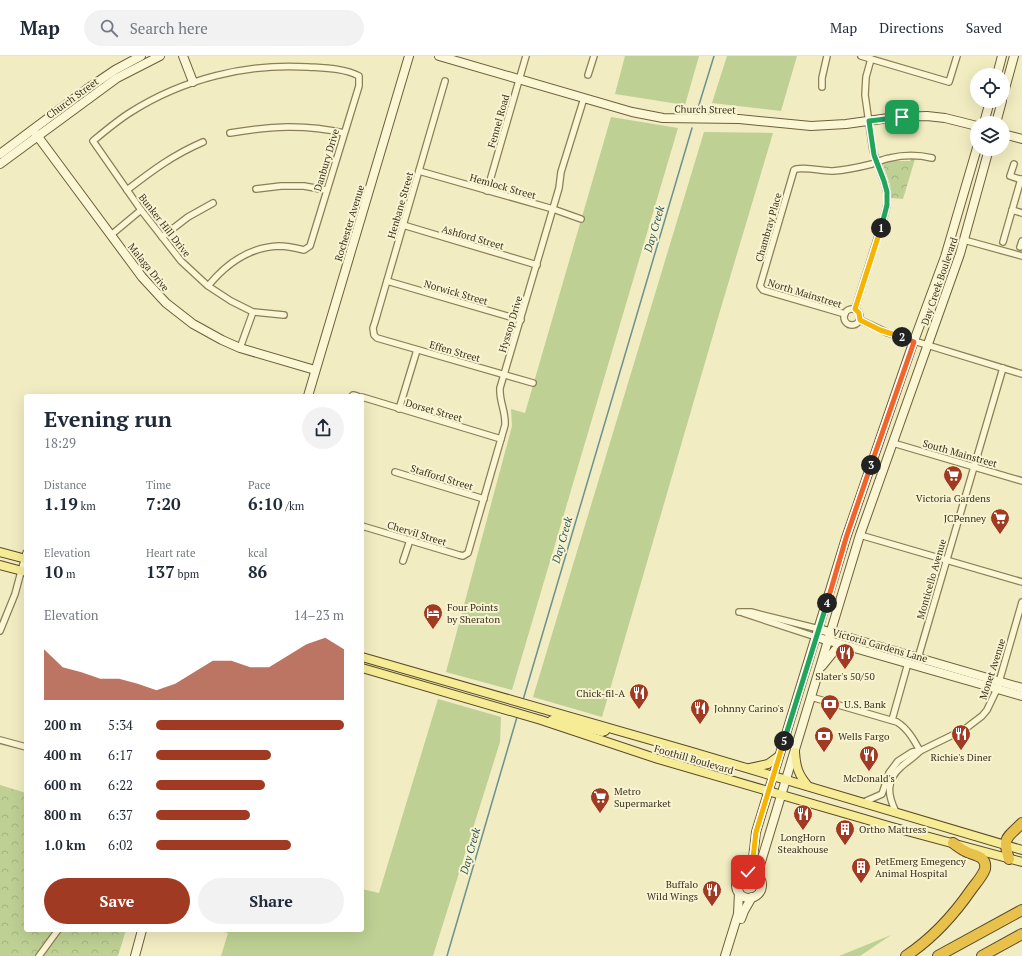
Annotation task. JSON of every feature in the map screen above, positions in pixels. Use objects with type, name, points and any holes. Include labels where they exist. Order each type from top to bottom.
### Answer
[{"type":"highway","points":[[1009,859],[1005,845],[1007,837],[1022,823]]},
{"type":"highway","points":[[906,956],[934,935],[950,918],[963,902],[985,869],[985,863],[982,858],[964,851],[953,843]]},
{"type":"highway","points":[[938,956],[1022,910]]},
{"type":"highway","points":[[982,956],[1022,934]]},
{"type":"main road","name":"Church Street","points":[[0,164],[69,102],[115,70],[141,56]]},
{"type":"main road","name":"Church Street","points":[[0,154],[35,133],[117,78],[160,56]]},
{"type":"main road","points":[[183,56],[194,82]]},
{"type":"main road","name":"Rochester Avenue","points":[[309,394],[409,56]]},
{"type":"main road","name":"Church Street","points":[[439,56],[455,58],[519,79],[632,112],[663,118],[739,119],[811,126],[846,124],[896,117],[922,116],[945,118],[970,124]]},
{"type":"main road","points":[[999,68],[1002,56]]},
{"type":"main road","points":[[1010,71],[1014,56]]},
{"type":"main road","name":"Malaga Drive","points":[[35,133],[142,277],[166,303],[193,324],[240,348],[315,370]]},
{"type":"main road","points":[[1010,136],[1022,139]]},
{"type":"main road","name":"Day Creek Boulevard","points":[[748,872],[753,858],[756,832],[846,538],[888,414],[945,257],[975,156]]},
{"type":"main road","name":"Day Creek Boulevard","points":[[757,875],[860,535],[964,240],[987,156]]},
{"type":"main road","points":[[870,467],[884,449],[893,443],[887,435],[888,414]]},
{"type":"main road","points":[[0,552],[24,557]]},
{"type":"main road","points":[[0,564],[24,571]]},
{"type":"main road","name":"Victoria Gardens Lane","points":[[818,633],[918,658],[998,685],[1022,696]]},
{"type":"main road","name":"Victoria Gardens Lane","points":[[829,636],[849,646],[908,663],[998,685],[1022,688]]},
{"type":"main road","points":[[820,670],[835,650],[849,646]]},
{"type":"main road","name":"Foothill Boulevard","points":[[364,658],[864,802],[1022,850]]},
{"type":"main road","name":"Foothill Boulevard","points":[[364,669],[541,720],[653,757],[781,795],[1022,862]]},
{"type":"main road","points":[[541,720],[556,719],[602,732],[607,728]]},
{"type":"main road","points":[[795,752],[796,767],[802,779],[809,786]]},
{"type":"main road","points":[[749,769],[768,764],[779,756]]},
{"type":"main road","points":[[748,872],[757,875],[760,878],[761,886],[758,894],[752,897],[745,897],[736,887],[737,880],[741,875],[748,872]]},
{"type":"main road","points":[[725,956],[738,914],[739,892]]},
{"type":"main road","points":[[730,956],[742,915],[752,897]]},
{"type":"main road","points":[[135,956],[141,932]]},
{"type":"street","name":"Fennel Road","points":[[487,191],[526,56]]},
{"type":"street","points":[[588,76],[594,56]]},
{"type":"street","points":[[822,87],[822,78],[827,56]]},
{"type":"street","points":[[861,56],[949,82],[957,56]]},
{"type":"street","points":[[855,309],[887,205],[885,184],[873,151],[865,89],[866,77],[871,59]]},
{"type":"street","name":"Danbury Drive","points":[[194,82],[218,75],[259,68],[292,66],[343,71],[359,76],[359,86],[326,190],[312,241],[307,248],[304,250],[280,246],[250,252],[232,262],[218,274],[208,286]]},
{"type":"street","name":"Henbane Street","points":[[374,335],[373,328],[404,226],[445,81]]},
{"type":"street","name":"Bunker Hill Drive","points":[[194,82],[147,102],[130,112],[93,141],[141,210],[181,261],[208,286],[231,301],[253,312],[284,315]]},
{"type":"street","name":"Hyssop Drive","points":[[466,555],[469,550],[506,420],[500,397],[500,388],[561,183],[561,172],[584,98]]},
{"type":"street","points":[[230,133],[261,128],[290,126],[344,133]]},
{"type":"street","points":[[127,190],[161,164],[181,152],[204,142]]},
{"type":"street","points":[[876,162],[897,156],[921,156],[932,158]]},
{"type":"street","name":"Chambray Place","points":[[761,288],[760,286],[794,170],[799,168],[817,171],[832,171],[876,162]]},
{"type":"street","points":[[1003,242],[1022,180],[1010,176],[1014,164]]},
{"type":"street","name":"Hemlock Street","points":[[419,171],[553,209],[581,219]]},
{"type":"street","points":[[256,189],[281,186],[304,186],[326,190]]},
{"type":"street","points":[[162,237],[188,218],[213,203]]},
{"type":"street","points":[[111,235],[141,210]]},
{"type":"street","points":[[1012,210],[1022,213]]},
{"type":"street","name":"Ashford Street","points":[[404,226],[537,265]]},
{"type":"street","points":[[964,240],[1022,256]]},
{"type":"street","name":"Norwick Street","points":[[387,281],[520,320]]},
{"type":"street","name":"North Mainstreet","points":[[761,288],[763,290],[844,314]]},
{"type":"street","points":[[855,309],[848,310],[844,314],[846,322],[850,325],[857,324],[860,320]]},
{"type":"street","points":[[855,309],[859,313],[860,320]]},
{"type":"street","points":[[240,348],[253,312]]},
{"type":"street","points":[[860,320],[880,330],[914,342],[1022,374]]},
{"type":"street","name":"Effen Street","points":[[374,335],[377,338],[533,383]]},
{"type":"street","points":[[399,409],[417,350]]},
{"type":"street","name":"Monticello Avenue","points":[[918,658],[1003,368]]},
{"type":"street","name":"Dorset Street","points":[[364,398],[501,439]]},
{"type":"street","name":"South Mainstreet","points":[[893,443],[1022,481]]},
{"type":"street","name":"Stafford Street","points":[[395,472],[484,499]]},
{"type":"street","name":"Chervil Street","points":[[364,527],[459,556],[466,555]]},
{"type":"street","points":[[860,535],[1022,582]]},
{"type":"street","points":[[403,561],[410,540]]},
{"type":"street","points":[[0,631],[24,571]]},
{"type":"street","name":"Monet Avenue","points":[[864,802],[882,794],[889,773],[898,761],[912,752],[920,751],[975,722],[987,710],[998,685],[1022,602]]},
{"type":"street","name":"Victoria Gardens Lane","points":[[739,612],[751,612],[818,633],[752,617],[739,612]]},
{"type":"street","points":[[892,720],[908,663]]},
{"type":"street","points":[[811,697],[892,720],[904,726],[920,751]]},
{"type":"street","points":[[0,740],[24,746]]},
{"type":"street","name":"Monet Avenue","points":[[896,812],[889,795],[892,780],[897,771],[906,762],[915,757],[920,751]]},
{"type":"street","points":[[39,956],[57,932]]},
{"type":"green space","points":[[625,56],[699,56],[685,105],[615,94]]},
{"type":"green space","points":[[727,56],[797,56],[781,111],[712,103]]},
{"type":"green space","points":[[611,117],[678,128],[512,690],[446,672],[512,426],[511,409],[525,413]]},
{"type":"green space","points":[[704,132],[773,133],[602,717],[533,697]]},
{"type":"green space","points":[[894,159],[896,161],[910,161],[911,159],[915,159],[903,199],[891,198],[890,184],[882,162]]},
{"type":"green space","points":[[438,699],[501,717],[500,742],[433,956],[221,956],[228,933],[224,932],[364,932],[364,889],[379,893]]},
{"type":"green space","points":[[0,785],[24,792],[24,932],[125,932],[118,956],[0,956]]},
{"type":"green space","points":[[891,935],[860,956],[839,956]]},
{"type":"waterway","name":"Day Creek","points":[[698,108],[714,56]]},
{"type":"waterway","name":"Day Creek","points":[[523,700],[692,128]]},
{"type":"waterway","name":"Day Creek","points":[[447,956],[517,717]]},
{"type":"place","name":"Victoria Gardens","points":[[953,492]]},
{"type":"place","name":"JCPenney","points":[[1000,535]]},
{"type":"place","name":"Four Points by Sheraton","points":[[433,630]]},
{"type":"place","name":"Slater's 50/50","points":[[845,670]]},
{"type":"place","name":"Chick-fil-A","points":[[639,710]]},
{"type":"place","name":"U.S. Bank","points":[[830,721]]},
{"type":"place","name":"Johnny Carino's","points":[[700,725]]},
{"type":"place","name":"Richie's Diner","points":[[961,751]]},
{"type":"place","name":"Wells Fargo","points":[[824,753]]},
{"type":"place","name":"McDonald's","points":[[869,772]]},
{"type":"place","name":"Metro Supermarket","points":[[600,814]]},
{"type":"place","name":"LongHorn Steakhouse","points":[[803,831]]},
{"type":"place","name":"Ortho Mattress","points":[[845,846]]},
{"type":"place","name":"PetEmerg Emegency Animal Hospital","points":[[861,884]]},
{"type":"place","name":"Buffalo Wild Wings","points":[[712,907]]},
{"type":"route","points":[[748,872],[753,858],[756,832],[846,538],[914,342],[880,330],[860,320],[860,315],[855,309],[888,202],[885,184],[873,151],[869,121],[902,117]]}]
